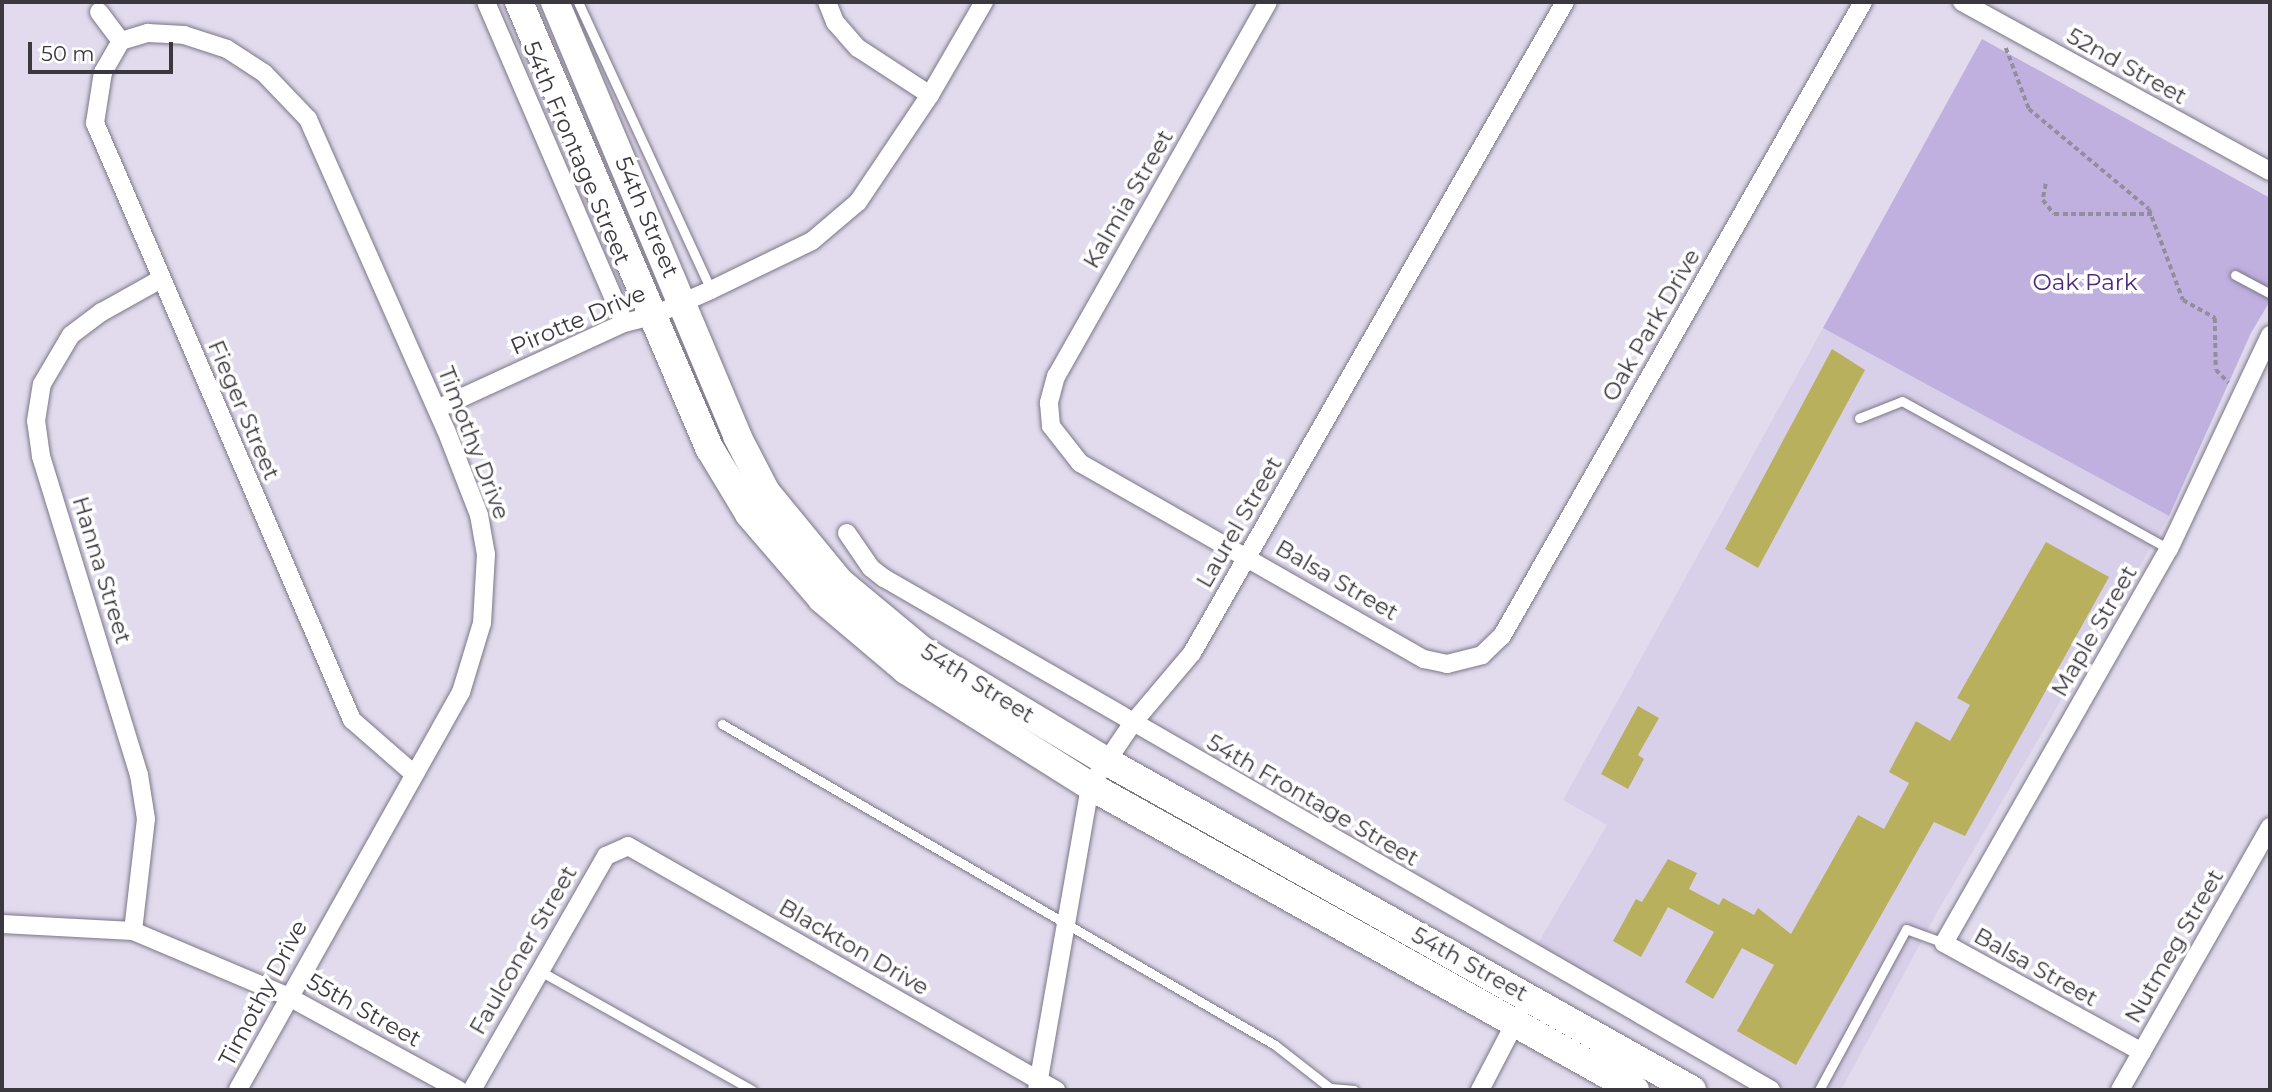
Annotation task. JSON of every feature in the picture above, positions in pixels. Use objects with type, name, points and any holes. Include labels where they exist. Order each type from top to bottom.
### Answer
[{"type":"main road","name":"54th Street","points":[[519,2],[710,449],[749,514],[822,599],[906,670],[1090,786],[1635,1090]]},
{"type":"main road","name":"54th Street","points":[[555,2],[684,302],[737,436],[766,492],[840,582],[923,651],[1106,761],[1692,1090]]},
{"type":"street","name":"54th Frontage Street","points":[[486,2],[624,323]]},
{"type":"street","points":[[827,2],[835,22],[858,48],[930,95]]},
{"type":"street","name":"Pirotte Drive","points":[[437,409],[624,323],[652,316],[711,290],[811,241],[858,202],[930,95],[984,2]]},
{"type":"street","name":"Kalmia Street","points":[[1051,426],[1049,403],[1056,376],[1268,2]]},
{"type":"street","name":"Laurel Street","points":[[1037,1085],[1063,922],[1090,786],[1132,724],[1192,653],[1565,2]]},
{"type":"street","name":"Oak Park Drive","points":[[1470,661],[1502,636],[1863,2]]},
{"type":"street","name":"52nd Street","points":[[1962,2],[2270,172]]},
{"type":"street","points":[[99,12],[121,41]]},
{"type":"street","name":"Timothy Drive","points":[[121,41],[148,33],[184,35],[227,49],[264,73],[308,119],[437,409],[479,515],[486,554],[485,599],[477,646],[464,684],[287,996],[238,1090]]},
{"type":"street","name":"Fieger Street","points":[[121,41],[100,81],[95,123],[352,720],[414,774]]},
{"type":"street","name":"Hanna Street","points":[[133,931],[146,819],[139,775],[41,456],[36,421],[41,384],[71,335],[102,312],[161,279]]},
{"type":"street","name":"Maple Street","points":[[1944,943],[2169,548],[2270,335]]},
{"type":"street","name":"Balsa Street","points":[[1051,426],[1080,463],[1424,659],[1447,664],[1470,661]]},
{"type":"street","name":"54th Frontage Street","points":[[847,534],[884,578],[1132,724],[1771,1090]]},
{"type":"street","name":"Nutmeg Street","points":[[2120,1090],[2270,827]]},
{"type":"street","name":"Faulconer Street","points":[[472,1090],[538,970],[606,856],[628,846]]},
{"type":"street","name":"Blackton Drive","points":[[628,846],[1037,1085],[1056,1090]]},
{"type":"street","name":"55th Street","points":[[2,925],[133,931],[287,996],[459,1090]]},
{"type":"street","name":"Balsa Street","points":[[1944,943],[2142,1052]]},
{"type":"street","points":[[1480,1090],[1530,997]]},
{"type":"lane","points":[[578,2],[711,290]]},
{"type":"lane","points":[[2235,275],[2270,295]]},
{"type":"lane","points":[[1859,418],[1902,401],[2169,548]]},
{"type":"lane","points":[[722,724],[1275,1045],[1330,1088],[1354,1090]]},
{"type":"lane","points":[[1819,1090],[1906,929],[1944,943]]},
{"type":"lane","points":[[538,970],[752,1090]]},
{"type":"path","points":[[2006,27],[2001,33],[2029,108],[2152,214],[2183,300],[2215,318],[2216,370],[2230,383]]},
{"type":"path","points":[[2046,184],[2045,207],[2054,214],[2152,214]]},
{"type":"shaded area","points":[[1823,328],[2169,516],[1939,909],[1841,1090],[1786,1090],[1536,947],[1607,825],[1563,800]]},
{"type":"green space","name":"Oak Park","points":[[1982,39],[2270,198],[2270,301],[2251,333],[2169,516],[1823,328]]},
{"type":"building","points":[[1832,349],[1865,370],[1758,568],[1725,549]]},
{"type":"building","points":[[2046,542],[2109,577],[1965,836],[1934,822],[1796,1065],[1737,1031],[1774,965],[1742,948],[1713,999],[1685,982],[1714,932],[1668,907],[1641,957],[1613,941],[1636,899],[1642,902],[1668,859],[1697,873],[1689,889],[1719,905],[1723,898],[1754,915],[1758,908],[1791,934],[1858,815],[1884,829],[1909,783],[1889,772],[1916,721],[1950,741],[1970,705],[1957,698]]},
{"type":"building","points":[[1638,706],[1659,718],[1638,755],[1644,759],[1628,789],[1601,774]]}]
